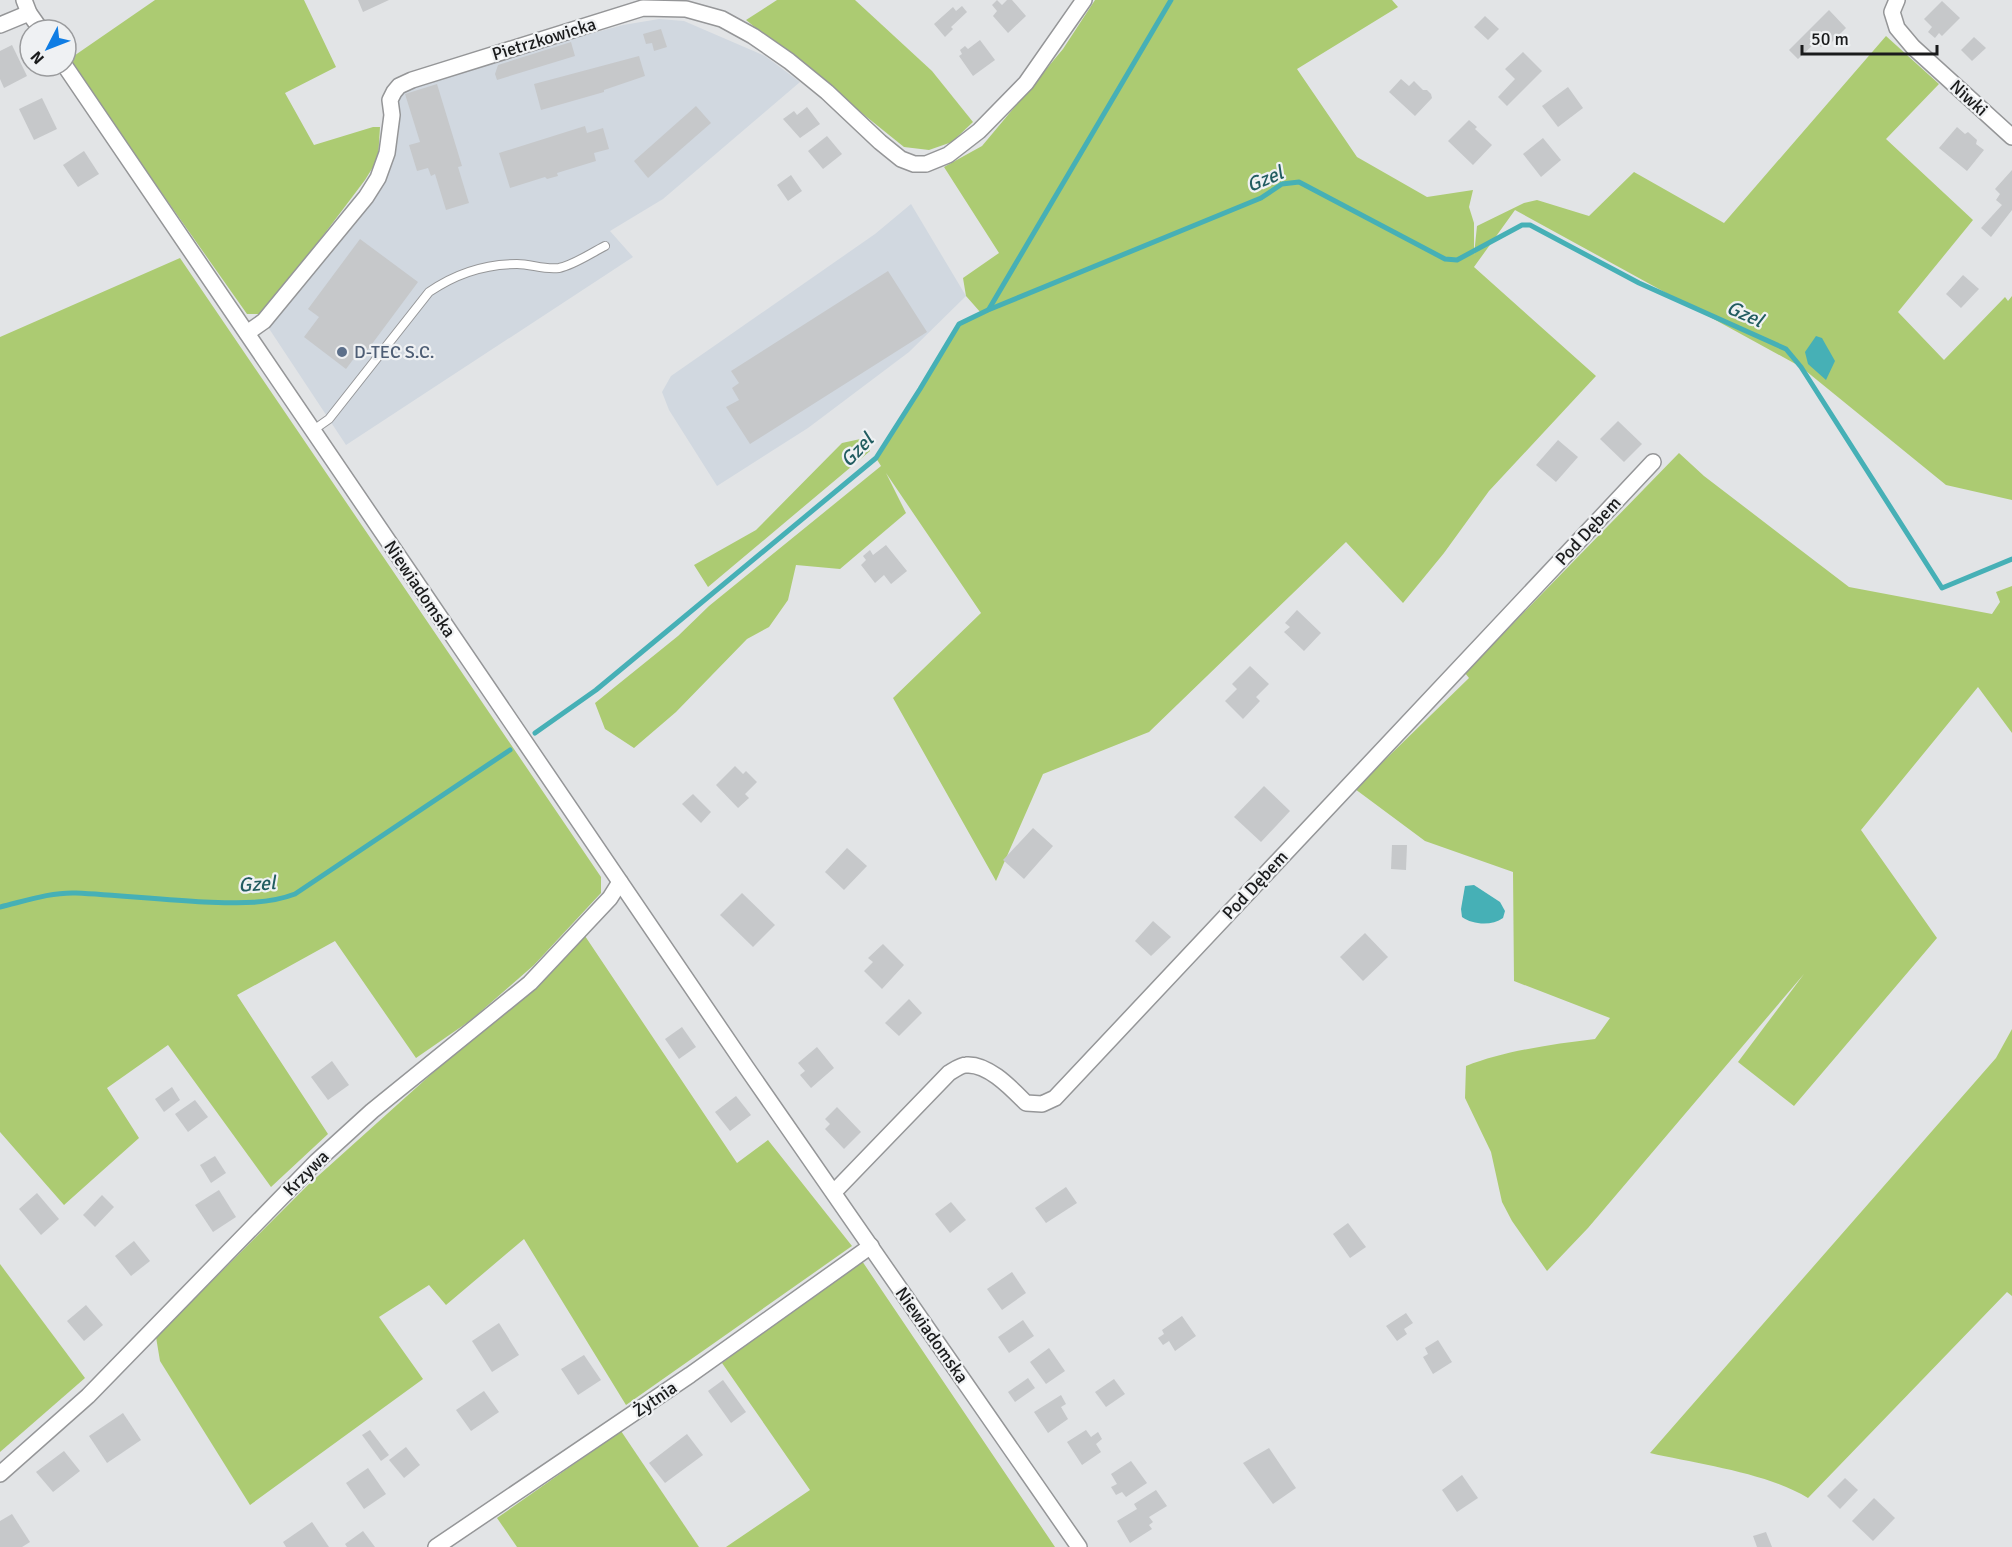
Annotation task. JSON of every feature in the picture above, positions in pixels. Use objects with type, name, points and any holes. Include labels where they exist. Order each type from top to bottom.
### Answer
[{"type":"street","name":"Pietrzkowicka","points":[[247,333],[264,321],[366,197],[378,178],[387,153],[392,115],[390,100],[399,86],[412,80],[643,9],[686,9],[722,19],[753,36],[827,92],[901,159],[914,164],[926,164],[948,156],[979,131],[1026,83],[1084,0]]},
{"type":"street","name":"Niwki","points":[[1897,0],[1892,12],[1897,28],[1913,47],[2012,137]]},
{"type":"street","points":[[0,26],[26,6]]},
{"type":"street","name":"Niewiadomska","points":[[73,78],[784,1123],[1079,1547]]},
{"type":"street","name":"Pod Dębem","points":[[834,1192],[949,1073],[965,1065],[980,1067],[1008,1084],[1026,1103],[1042,1104],[1055,1098],[1653,462]]},
{"type":"street","name":"Krzywa","points":[[0,1474],[88,1396],[316,1162],[372,1111],[530,983],[595,915],[620,882]]},
{"type":"street","name":"Żytnia","points":[[436,1547],[690,1375],[871,1246]]},
{"type":"lane","points":[[312,431],[329,419],[429,292],[439,285],[457,276],[489,266],[519,264],[547,269],[561,267],[605,246]]},
{"type":"shaded area","points":[[659,19],[684,21],[765,56],[800,82],[663,199],[610,231],[633,257],[346,445],[264,321],[392,165],[399,133],[397,102],[407,89],[468,67],[623,25]]},
{"type":"shaded area","points":[[911,204],[966,296],[909,352],[808,428],[717,486],[669,410],[662,392],[671,376],[875,234]]},
{"type":"green space","points":[[155,0],[304,0],[336,67],[285,93],[314,145],[373,127],[380,127],[378,159],[365,180],[285,286],[260,314],[247,314],[78,74],[78,53]]},
{"type":"green space","points":[[777,0],[855,0],[932,71],[973,122],[952,142],[929,150],[904,147],[746,20]]},
{"type":"green space","points":[[1095,0],[1392,0],[1398,7],[1297,69],[1357,157],[1427,197],[1473,190],[1469,207],[1474,223],[1474,255],[1477,226],[1524,203],[1537,200],[1589,216],[1634,172],[1724,223],[1886,36],[1939,84],[1886,139],[1973,220],[1898,312],[1944,360],[2005,297],[2008,301],[2012,296],[2012,500],[1946,485],[1801,367],[1515,210],[1474,267],[1596,376],[1489,491],[1444,553],[1403,603],[1346,542],[1149,732],[1043,774],[996,881],[893,698],[981,613],[886,473],[906,513],[840,569],[796,565],[788,600],[769,627],[747,639],[676,712],[634,748],[605,729],[595,703],[678,636],[709,606],[881,466],[876,458],[959,325],[981,313],[966,296],[963,278],[999,253],[944,167],[982,146],[1063,49]]},
{"type":"green space","points":[[180,258],[601,877],[601,893],[534,965],[471,1020],[416,1058],[335,941],[237,995],[328,1134],[271,1187],[168,1045],[107,1088],[139,1138],[64,1205],[0,1132],[0,337]]},
{"type":"green space","points":[[865,438],[870,451],[708,587],[694,565],[756,530],[842,443]]},
{"type":"green space","points":[[1679,453],[1704,476],[1849,587],[1992,614],[2000,602],[1996,592],[2012,586],[2012,733],[1978,687],[1861,830],[1937,938],[1794,1106],[1738,1062],[1804,974],[1588,1228],[1547,1271],[1512,1221],[1502,1202],[1491,1152],[1465,1098],[1466,1066],[1512,1052],[1595,1039],[1610,1018],[1514,981],[1513,872],[1425,841],[1355,789],[1469,678],[1465,673]]},
{"type":"green space","points":[[585,936],[737,1163],[768,1140],[852,1246],[626,1405],[524,1239],[446,1305],[429,1285],[379,1317],[423,1379],[250,1505],[160,1361],[156,1337],[308,1185]]},
{"type":"green space","points":[[2012,1029],[2012,1296],[2007,1292],[1808,1498],[1792,1489],[1753,1476],[1650,1453],[1996,1058]]},
{"type":"green space","points":[[858,1255],[1055,1547],[726,1547],[810,1490],[722,1363],[810,1297]]},
{"type":"green space","points":[[0,1264],[85,1378],[0,1452]]},
{"type":"green space","points":[[621,1431],[699,1547],[517,1547],[497,1518]]},
{"type":"water","points":[[1816,336],[1822,338],[1835,361],[1826,380],[1808,364],[1805,352]]},
{"type":"water","points":[[1474,885],[1500,902],[1505,911],[1503,918],[1482,924],[1462,917],[1465,886]]},
{"type":"building","points":[[358,0],[389,0],[363,12]]},
{"type":"building","points":[[997,0],[1002,5],[1007,0],[1012,0],[1026,16],[1008,33],[993,16],[997,11],[992,5]]},
{"type":"building","points":[[1942,1],[1960,18],[1942,36],[1939,33],[1935,38],[1928,32],[1932,27],[1924,19]]},
{"type":"building","points":[[962,6],[967,12],[951,27],[953,29],[945,37],[934,24],[953,7],[956,11]]},
{"type":"building","points":[[1829,10],[1846,28],[1829,45],[1826,42],[1821,47],[1816,42],[1798,59],[1789,50]]},
{"type":"building","points":[[1485,16],[1499,29],[1488,40],[1474,27]]},
{"type":"building","points":[[661,29],[667,47],[654,51],[652,43],[646,44],[643,34]]},
{"type":"building","points":[[1974,37],[1986,48],[1972,61],[1961,50]]},
{"type":"building","points":[[980,40],[995,60],[973,76],[959,56],[962,54],[960,50],[965,46],[968,49]]},
{"type":"building","points":[[571,42],[575,56],[497,80],[495,74],[498,65]]},
{"type":"building","points":[[12,45],[18,57],[18,78],[23,78],[4,88],[0,79],[0,51]]},
{"type":"building","points":[[1523,52],[1542,71],[1507,106],[1498,97],[1515,79],[1505,69]]},
{"type":"building","points":[[639,56],[645,76],[604,90],[604,92],[541,110],[534,84]]},
{"type":"building","points":[[1401,79],[1409,86],[1414,81],[1431,94],[1432,98],[1415,116],[1389,92]]},
{"type":"building","points":[[437,84],[462,166],[458,167],[469,203],[446,210],[435,174],[431,176],[428,168],[417,171],[409,145],[420,142],[405,94]]},
{"type":"building","points":[[1568,87],[1583,108],[1558,127],[1542,106]]},
{"type":"building","points":[[42,98],[57,129],[34,140],[19,109]]},
{"type":"building","points":[[696,106],[711,123],[648,178],[634,161]]},
{"type":"building","points":[[807,107],[820,124],[800,138],[783,119],[794,111],[797,115]]},
{"type":"building","points":[[1469,120],[1492,145],[1473,165],[1448,141]]},
{"type":"building","points":[[585,126],[587,133],[603,128],[609,149],[594,153],[596,161],[557,173],[558,176],[547,179],[545,177],[510,188],[499,153]]},
{"type":"building","points":[[1957,127],[1965,134],[1968,132],[1977,140],[1976,144],[1984,150],[1967,171],[1939,148]]},
{"type":"building","points":[[827,136],[842,154],[823,169],[808,151]]},
{"type":"building","points":[[1543,138],[1561,160],[1541,177],[1523,154]]},
{"type":"building","points":[[84,151],[99,174],[78,187],[63,165]]},
{"type":"building","points":[[2012,170],[2012,210],[1991,237],[1981,228],[2002,205],[1996,200],[2000,194],[1995,189]]},
{"type":"building","points":[[791,175],[802,191],[788,201],[777,185]]},
{"type":"building","points":[[360,239],[418,282],[366,352],[361,349],[346,369],[304,337],[319,317],[308,309]]},
{"type":"building","points":[[888,271],[927,332],[750,444],[726,407],[739,400],[732,388],[739,383],[731,371]]},
{"type":"building","points":[[1963,275],[1979,289],[1961,308],[1946,294]]},
{"type":"building","points":[[1618,421],[1642,444],[1624,462],[1600,439]]},
{"type":"building","points":[[1558,440],[1578,457],[1556,482],[1536,465]]},
{"type":"building","points":[[886,545],[907,571],[891,584],[884,575],[875,583],[861,565],[866,560],[863,556],[870,550],[873,555]]},
{"type":"building","points":[[1297,610],[1321,633],[1304,651],[1284,632],[1290,627],[1285,623]]},
{"type":"building","points":[[1250,666],[1269,684],[1256,697],[1260,701],[1243,719],[1225,701],[1237,689],[1232,684]]},
{"type":"building","points":[[735,766],[743,774],[746,771],[757,782],[745,794],[749,798],[738,808],[716,785]]},
{"type":"building","points":[[1264,786],[1290,811],[1261,842],[1234,817]]},
{"type":"building","points":[[693,794],[711,812],[701,823],[682,804]]},
{"type":"building","points":[[1033,828],[1053,846],[1024,879],[1003,860]]},
{"type":"building","points":[[1392,845],[1407,845],[1406,870],[1391,869]]},
{"type":"building","points":[[847,848],[867,866],[844,890],[825,872]]},
{"type":"building","points":[[742,893],[775,925],[753,947],[720,915]]},
{"type":"building","points":[[1153,921],[1171,937],[1151,956],[1135,941]]},
{"type":"building","points":[[1365,933],[1388,957],[1363,981],[1340,957]]},
{"type":"building","points":[[883,944],[904,965],[882,989],[864,971],[873,962],[868,958]]},
{"type":"building","points":[[909,999],[922,1013],[899,1036],[885,1023]]},
{"type":"building","points":[[682,1027],[696,1047],[679,1059],[665,1039]]},
{"type":"building","points":[[817,1047],[834,1068],[811,1088],[800,1075],[805,1071],[798,1063]]},
{"type":"building","points":[[332,1061],[349,1085],[328,1100],[311,1077]]},
{"type":"building","points":[[172,1087],[180,1100],[164,1112],[155,1099]]},
{"type":"building","points":[[736,1096],[751,1115],[730,1131],[715,1112]]},
{"type":"building","points":[[195,1100],[208,1117],[188,1132],[175,1114]]},
{"type":"building","points":[[837,1107],[861,1132],[844,1149],[825,1129],[830,1124],[825,1119]]},
{"type":"building","points":[[215,1156],[226,1173],[211,1183],[200,1165]]},
{"type":"building","points":[[1066,1187],[1077,1203],[1046,1223],[1035,1208]]},
{"type":"building","points":[[219,1190],[236,1217],[213,1232],[195,1205]]},
{"type":"building","points":[[37,1193],[59,1219],[41,1235],[19,1209]]},
{"type":"building","points":[[102,1195],[114,1207],[95,1227],[83,1215]]},
{"type":"building","points":[[951,1202],[966,1220],[950,1233],[935,1214]]},
{"type":"building","points":[[1348,1223],[1366,1247],[1350,1258],[1333,1234]]},
{"type":"building","points":[[134,1241],[150,1261],[131,1276],[115,1256]]},
{"type":"building","points":[[1012,1272],[1026,1293],[1002,1310],[987,1289]]},
{"type":"building","points":[[86,1305],[103,1325],[84,1341],[67,1321]]},
{"type":"building","points":[[1406,1313],[1413,1323],[1404,1329],[1407,1334],[1397,1341],[1386,1326]]},
{"type":"building","points":[[1182,1316],[1196,1336],[1175,1351],[1169,1341],[1163,1345],[1158,1338],[1164,1334],[1162,1330]]},
{"type":"building","points":[[1023,1320],[1034,1336],[1009,1353],[998,1337]]},
{"type":"building","points":[[499,1323],[519,1355],[492,1372],[472,1341]]},
{"type":"building","points":[[1438,1340],[1452,1362],[1433,1374],[1423,1357],[1428,1354],[1425,1348]]},
{"type":"building","points":[[1049,1348],[1065,1371],[1046,1384],[1030,1362]]},
{"type":"building","points":[[584,1355],[601,1380],[578,1395],[561,1369]]},
{"type":"building","points":[[1028,1378],[1035,1388],[1015,1402],[1008,1392]]},
{"type":"building","points":[[1114,1379],[1125,1394],[1106,1407],[1095,1392]]},
{"type":"building","points":[[723,1380],[746,1412],[731,1423],[708,1391]]},
{"type":"building","points":[[484,1391],[499,1412],[471,1431],[456,1410]]},
{"type":"building","points":[[1061,1395],[1066,1404],[1061,1407],[1068,1419],[1048,1433],[1034,1412]]},
{"type":"building","points":[[123,1413],[141,1440],[107,1463],[89,1436]]},
{"type":"building","points":[[370,1430],[389,1455],[381,1461],[362,1435]]},
{"type":"building","points":[[1086,1430],[1091,1437],[1098,1432],[1102,1439],[1096,1444],[1101,1452],[1082,1465],[1067,1442]]},
{"type":"building","points":[[687,1434],[703,1455],[665,1483],[649,1463]]},
{"type":"building","points":[[406,1447],[420,1465],[404,1478],[389,1460]]},
{"type":"building","points":[[1269,1448],[1296,1488],[1273,1504],[1243,1463]]},
{"type":"building","points":[[64,1451],[80,1471],[53,1492],[36,1472]]},
{"type":"building","points":[[1131,1461],[1147,1483],[1126,1497],[1122,1492],[1116,1495],[1111,1487],[1117,1484],[1111,1474]]},
{"type":"building","points":[[368,1468],[386,1494],[364,1509],[346,1483]]},
{"type":"building","points":[[1462,1475],[1478,1498],[1457,1512],[1442,1490]]},
{"type":"building","points":[[1845,1478],[1858,1490],[1840,1509],[1827,1496]]},
{"type":"building","points":[[1156,1490],[1167,1506],[1149,1517],[1153,1522],[1149,1525],[1152,1529],[1130,1543],[1117,1521],[1137,1509],[1134,1504]]},
{"type":"building","points":[[1874,1498],[1895,1518],[1873,1541],[1852,1521]]},
{"type":"building","points":[[12,1514],[30,1542],[22,1547],[0,1547],[0,1521]]},
{"type":"building","points":[[312,1522],[329,1547],[286,1547],[283,1542]]},
{"type":"building","points":[[363,1531],[375,1547],[347,1547],[345,1544]]},
{"type":"building","points":[[1766,1532],[1772,1547],[1757,1547],[1753,1536]]},
{"type":"waterway","points":[[989,309],[1171,0]]},
{"type":"waterway","name":"Gzel","points":[[535,733],[596,690],[876,458],[959,324],[1261,198],[1282,184],[1299,182],[1445,259],[1457,260],[1522,225],[1530,225],[1639,283],[1786,349],[1801,367],[1942,588],[2012,559]]},
{"type":"waterway","name":"Gzel","points":[[0,907],[38,897],[67,893],[227,903],[262,902],[284,898],[295,894],[510,750]]},
{"type":"place","name":"D-TEC S.C.","points":[[342,352]]}]
